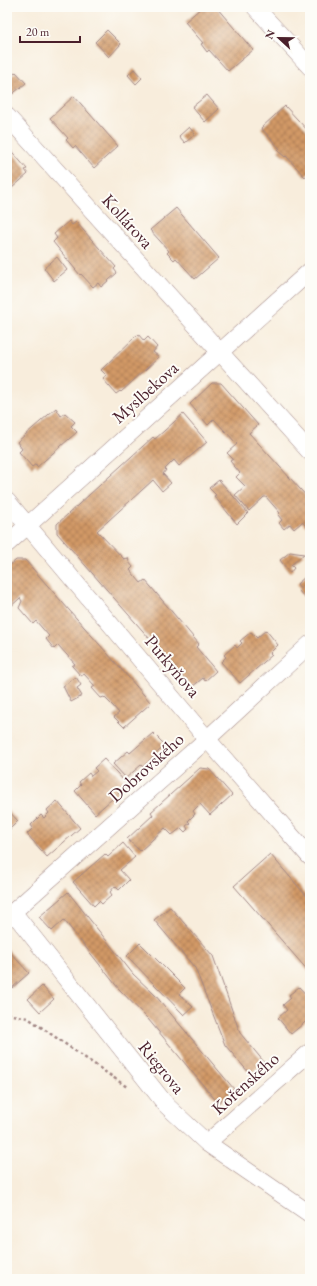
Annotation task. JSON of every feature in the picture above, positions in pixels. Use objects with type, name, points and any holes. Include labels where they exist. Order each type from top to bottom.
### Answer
[{"type":"street","points":[[255,7],[310,67]]},
{"type":"street","name":"Kollárova","points":[[7,116],[310,452]]},
{"type":"street","name":"Myslbekova","points":[[7,544],[310,271]]},
{"type":"street","name":"Purkyňova","points":[[7,501],[310,857]]},
{"type":"street","name":"Dobrovského","points":[[10,916],[208,739],[310,644]]},
{"type":"street","name":"Riegrova","points":[[10,916],[167,1106],[207,1144],[310,1214]]},
{"type":"street","name":"Kořenského","points":[[207,1144],[310,1052]]},
{"type":"path","points":[[7,1014],[28,1018],[130,1090]]},
{"type":"building","points":[[202,7],[216,7],[253,50],[228,71],[209,50],[207,52],[201,44],[203,43],[185,22]]},
{"type":"building","points":[[107,30],[121,44],[109,57],[95,42]]},
{"type":"building","points":[[134,69],[142,78],[136,84],[128,75]]},
{"type":"building","points":[[16,72],[26,83],[10,96],[7,93],[7,80]]},
{"type":"building","points":[[207,95],[219,109],[205,122],[192,107]]},
{"type":"building","points":[[74,96],[118,146],[94,168],[75,146],[73,148],[66,140],[68,138],[50,118]]},
{"type":"building","points":[[285,106],[310,133],[310,173],[305,177],[286,156],[285,157],[278,151],[280,149],[261,128]]},
{"type":"building","points":[[189,127],[195,134],[185,143],[179,136]]},
{"type":"building","points":[[7,146],[27,169],[25,170],[28,174],[12,188],[9,184],[7,186]]},
{"type":"building","points":[[176,208],[219,258],[195,279],[176,258],[174,260],[167,253],[169,251],[150,230]]},
{"type":"building","points":[[69,221],[72,225],[76,222],[116,267],[114,269],[117,273],[101,287],[98,283],[93,287],[81,274],[80,275],[53,242],[57,238],[54,234]]},
{"type":"building","points":[[57,257],[67,270],[54,281],[44,268]]},
{"type":"building","points":[[138,334],[144,341],[148,337],[157,347],[153,352],[159,357],[121,392],[120,391],[116,394],[103,379],[107,376],[101,370]]},
{"type":"building","points":[[212,383],[221,383],[258,425],[249,433],[310,500],[310,530],[302,522],[294,529],[290,524],[284,529],[279,523],[282,520],[278,515],[280,513],[266,497],[264,497],[249,511],[235,495],[245,486],[236,477],[240,473],[230,461],[233,459],[227,453],[237,444],[214,419],[208,425],[190,404]]},
{"type":"building","points":[[56,408],[61,416],[65,413],[75,422],[71,426],[77,432],[37,467],[36,464],[32,467],[19,452],[22,449],[17,442]]},
{"type":"building","points":[[183,414],[207,442],[179,466],[174,460],[165,469],[166,470],[163,474],[171,483],[162,491],[153,480],[97,531],[124,559],[128,558],[133,567],[130,570],[141,583],[145,580],[151,587],[199,644],[196,647],[216,671],[205,681],[203,678],[192,687],[57,533],[57,524],[153,437],[155,439]]},
{"type":"building","points":[[219,480],[248,513],[237,524],[214,496],[216,495],[209,488]]},
{"type":"building","points":[[290,552],[304,554],[291,565],[294,568],[290,573],[280,560]]},
{"type":"building","points":[[16,560],[25,560],[151,703],[124,727],[114,717],[119,713],[113,706],[104,697],[101,698],[92,688],[95,686],[84,674],[81,676],[72,666],[75,664],[58,645],[54,649],[46,639],[49,636],[36,621],[33,624],[19,608],[22,601],[20,598],[7,610],[7,568]]},
{"type":"building","points":[[306,576],[310,581],[310,604],[299,591],[301,589],[297,584]]},
{"type":"building","points":[[266,630],[278,645],[270,653],[272,655],[240,683],[221,662],[226,657],[224,655],[235,645],[237,648],[242,643],[240,641],[251,632],[257,638]]},
{"type":"building","points":[[76,677],[81,685],[77,688],[82,696],[71,702],[63,686]]},
{"type":"building","points":[[153,733],[165,745],[143,767],[141,765],[126,778],[113,764],[128,751],[130,753]]},
{"type":"building","points":[[104,759],[128,785],[95,814],[75,791],[81,785],[79,782],[89,773],[91,776],[97,771],[94,768]]},
{"type":"building","points":[[200,768],[209,769],[232,795],[210,815],[200,804],[193,811],[195,814],[188,821],[190,823],[186,826],[188,829],[185,832],[181,828],[172,835],[165,828],[140,851],[127,839],[153,815],[151,812]]},
{"type":"building","points":[[57,801],[80,828],[47,857],[27,834],[33,828],[31,825],[41,815],[44,818],[49,813],[47,810]]},
{"type":"building","points":[[7,809],[18,821],[10,829],[7,826]]},
{"type":"building","points":[[123,843],[135,857],[120,870],[129,880],[119,890],[115,886],[110,892],[112,895],[102,904],[99,901],[94,906],[73,882],[105,854],[108,857]]},
{"type":"building","points":[[270,854],[310,900],[310,973],[234,886]]},
{"type":"building","points":[[68,892],[133,974],[155,995],[234,1089],[218,1103],[148,1019],[119,989],[64,920],[52,931],[39,917]]},
{"type":"building","points":[[170,907],[213,956],[240,1033],[264,1062],[250,1074],[225,1045],[195,968],[154,920]]},
{"type":"building","points":[[140,943],[185,988],[179,994],[193,1007],[184,1015],[127,956]]},
{"type":"building","points":[[7,949],[29,973],[12,988],[7,982]]},
{"type":"building","points":[[42,986],[54,999],[40,1012],[28,999]]},
{"type":"building","points":[[299,987],[310,999],[310,1018],[291,1034],[278,1018],[287,1010],[283,1005],[291,998],[289,995]]}]
